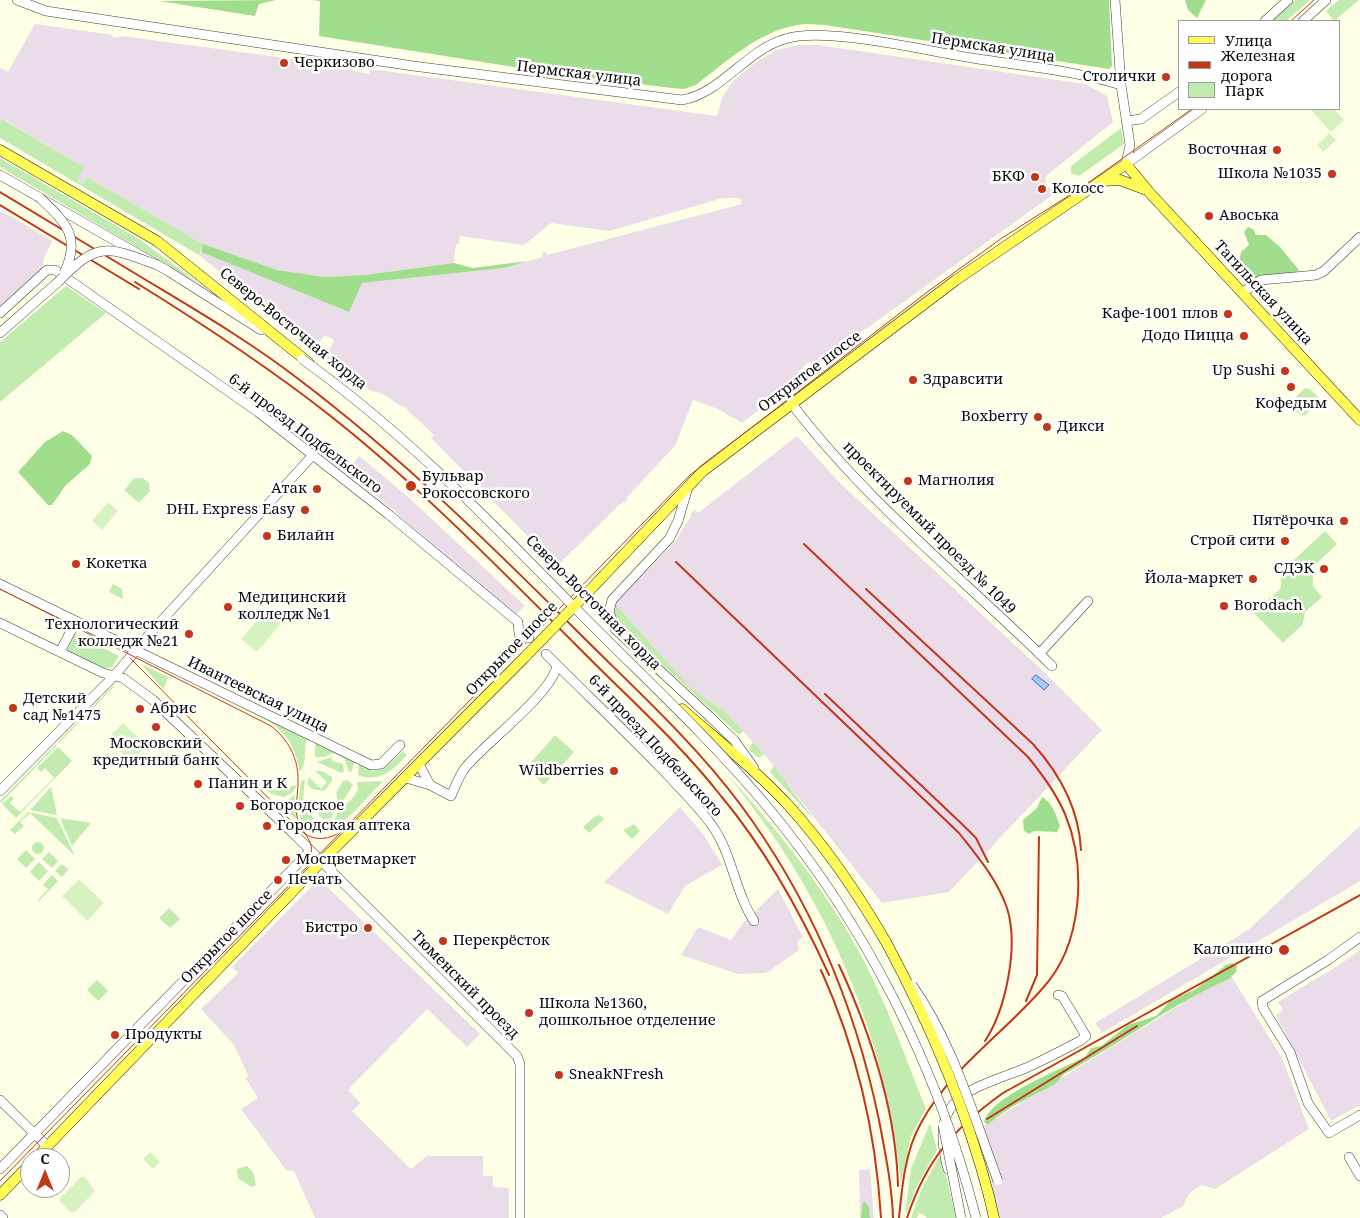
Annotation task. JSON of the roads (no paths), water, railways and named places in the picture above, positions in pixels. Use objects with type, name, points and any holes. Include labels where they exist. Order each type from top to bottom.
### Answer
[{"type":"main road","name":"Северо-Восточная хорда","points":[[0,150],[157,241],[210,282],[242,311],[374,413],[436,469],[652,683],[766,783],[800,819],[836,864],[886,942],[901,970],[953,1087],[976,1154],[994,1218]]},
{"type":"main road","name":"Открытое шоссе","points":[[47,1146],[321,862],[525,657],[703,471],[956,280],[1126,164]]},
{"type":"main road","name":"Тагильская улица","points":[[1126,164],[1149,192],[1360,420]]},
{"type":"main road","points":[[1100,182],[1128,182],[1149,192]]},
{"type":"main road","points":[[1351,410],[1360,403]]},
{"type":"main road","points":[[0,1195],[20,1174]]},
{"type":"street","name":"Пермская улица","points":[[17,0],[46,11],[414,66],[682,100],[703,94],[766,48],[783,39],[808,35],[847,38],[1086,77],[1121,85]]},
{"type":"street","points":[[1115,0],[1121,85],[1130,152],[1126,164]]},
{"type":"street","points":[[1266,20],[1288,0]]},
{"type":"street","points":[[1303,20],[1326,0]]},
{"type":"street","points":[[1126,120],[1141,119],[1178,93]]},
{"type":"street","name":"Открытое шоссе","points":[[1126,164],[1201,110]]},
{"type":"street","name":"Северо-Восточная хорда","points":[[0,174],[224,305],[310,364],[417,452],[502,534],[732,767],[793,839],[842,908],[900,1010],[940,1103],[959,1158],[976,1218]]},
{"type":"street","points":[[39,197],[62,219],[71,239],[70,258],[58,282]]},
{"type":"street","points":[[1242,293],[1262,280],[1316,274],[1324,271],[1360,237]]},
{"type":"street","points":[[0,333],[82,259],[100,250],[117,251],[157,265]]},
{"type":"street","name":"6-й проезд Подбельского","points":[[0,313],[47,270],[54,270],[258,412],[388,514],[518,622],[516,635],[529,638]]},
{"type":"street","name":"проектируемый проезд № 1049","points":[[792,404],[840,461],[882,504],[1052,666]]},
{"type":"street","points":[[0,792],[114,676],[136,649],[313,455]]},
{"type":"street","points":[[688,487],[674,532],[663,547],[612,600],[610,618],[615,629],[734,740],[766,783]]},
{"type":"street","name":"Ивантеевская улица","points":[[0,584],[375,765],[381,764],[400,745]]},
{"type":"street","points":[[1039,654],[1088,601]]},
{"type":"street","points":[[60,652],[76,621]]},
{"type":"street","points":[[0,623],[133,684],[153,700],[321,862]]},
{"type":"street","name":"6-й проезд Подбельского","points":[[546,654],[604,709],[692,801],[714,828],[734,875],[742,904],[754,921]]},
{"type":"street","points":[[406,778],[430,785],[451,796],[464,770],[534,699],[556,671],[557,665]]},
{"type":"street","points":[[419,764],[430,785]]},
{"type":"street","points":[[0,1169],[310,851]]},
{"type":"street","name":"Тюменский проезд","points":[[321,862],[517,1056],[520,1069],[520,1218]]},
{"type":"street","points":[[1360,937],[1328,960],[1262,1001],[1262,1008],[1290,1052],[1308,1103],[1329,1133],[1360,1115]]},
{"type":"street","points":[[901,970],[919,995],[940,1034],[998,1181]]},
{"type":"street","points":[[961,1218],[943,1150],[942,1126],[946,1115],[954,1100],[988,1081],[1024,1069],[1080,1041],[1086,1036],[1062,996],[1058,995]]},
{"type":"street","points":[[0,1100],[47,1146]]},
{"type":"street","points":[[940,1103],[961,1218]]},
{"type":"street","points":[[1349,1157],[1360,1176]]},
{"type":"street","points":[[0,1215],[3,1218]]},
{"type":"water","points":[[1036,675],[1049,685],[1044,690],[1032,679]]},
{"type":"tram line","points":[[1292,20],[1314,0]]},
{"type":"tram line","points":[[0,1181],[690,475],[926,293],[1002,238],[1081,188],[1191,110]]},
{"type":"tram line","points":[[0,589],[271,726],[277,731],[287,743],[297,765],[296,813],[299,823],[310,843],[311,855],[308,863]]},
{"type":"tram line","points":[[130,658],[300,830],[313,838],[327,838],[337,834]]},
{"type":"railway","points":[[0,192],[225,328],[282,367],[338,410],[478,534],[642,695],[703,758],[740,804],[765,840],[788,877],[827,954],[843,994],[869,1077],[886,1156],[893,1218]]},
{"type":"railway","points":[[0,205],[139,289]]},
{"type":"railway","points":[[135,282],[258,362],[328,414],[393,468],[486,555],[651,719],[687,756],[753,838],[794,904],[829,975]]},
{"type":"railway","points":[[804,544],[1028,757],[1048,784],[1065,814],[1072,835],[1076,858],[1078,881],[1077,905],[1066,951],[1056,971],[1042,989],[962,1069],[933,1104],[921,1123],[911,1145],[905,1169],[899,1218]]},
{"type":"railway","points":[[676,562],[959,833],[998,887],[1007,908],[1010,923],[1012,940],[1011,958],[999,1012],[985,1041]]},
{"type":"railway","points":[[866,589],[1043,755],[1060,780],[1072,806],[1081,850]]},
{"type":"railway","points":[[825,694],[976,838],[988,862]]},
{"type":"railway","points":[[1026,1001],[1037,975],[1039,837]]},
{"type":"railway","points":[[907,1218],[923,1179],[944,1147],[970,1119],[1003,1093],[1360,895]]},
{"type":"railway","points":[[839,965],[871,1045],[887,1101],[896,1158],[898,1186]]},
{"type":"railway","points":[[821,970],[844,1030],[862,1091],[874,1154],[881,1218]]},
{"type":"railway","points":[[987,1119],[1137,1026]]},
{"type":"place","name":"Черкизово","points":[[284,63]]},
{"type":"place","name":"Столички","points":[[1166,77]]},
{"type":"place","name":"Восточная","points":[[1277,150]]},
{"type":"place","name":"Школа №1035","points":[[1332,174]]},
{"type":"place","name":"БКФ","points":[[1035,177]]},
{"type":"place","name":"Колосс","points":[[1042,189]]},
{"type":"place","name":"Авоська","points":[[1209,216]]},
{"type":"place","name":"Кафе-1001 плов","points":[[1228,314]]},
{"type":"place","name":"Додо Пицца","points":[[1244,336]]},
{"type":"place","name":"Up Sushi","points":[[1285,371]]},
{"type":"place","name":"Здравсити","points":[[913,380]]},
{"type":"place","name":"Кофедым","points":[[1291,387]]},
{"type":"place","name":"Boxberry","points":[[1038,417]]},
{"type":"place","name":"Дикси","points":[[1047,427]]},
{"type":"place","name":"Магнолия","points":[[908,481]]},
{"type":"place","name":"Бульвар Рокоссовского","points":[[411,486]]},
{"type":"place","name":"Атак","points":[[317,489]]},
{"type":"place","name":"DHL Express Easy","points":[[305,510]]},
{"type":"place","name":"Пятёрочка","points":[[1344,521]]},
{"type":"place","name":"Билайн","points":[[267,536]]},
{"type":"place","name":"Строй сити","points":[[1285,541]]},
{"type":"place","name":"Кокетка","points":[[76,564]]},
{"type":"place","name":"СДЭК","points":[[1324,569]]},
{"type":"place","name":"Йола-маркет","points":[[1253,579]]},
{"type":"place","name":"Borodach","points":[[1224,606]]},
{"type":"place","name":"Медицинский колледж №1","points":[[228,607]]},
{"type":"place","name":"Технологический колледж №21","points":[[189,634]]},
{"type":"place","name":"Детский сад №1475","points":[[13,708]]},
{"type":"place","name":"Абрис","points":[[140,709]]},
{"type":"place","name":"Московский кредитный банк","points":[[156,727]]},
{"type":"place","name":"Wildberries","points":[[614,771]]},
{"type":"place","name":"Панин и К","points":[[198,784]]},
{"type":"place","name":"Богородское","points":[[240,806]]},
{"type":"place","name":"Городская аптека","points":[[267,826]]},
{"type":"place","name":"Мосцветмаркет","points":[[286,860]]},
{"type":"place","name":"Печать","points":[[278,880]]},
{"type":"place","name":"Бистро","points":[[368,928]]},
{"type":"place","name":"Перекрёсток","points":[[443,941]]},
{"type":"place","name":"Калошино","points":[[1284,950]]},
{"type":"place","name":"Школа №1360, дошкольное отделение","points":[[529,1013]]},
{"type":"place","name":"Продукты","points":[[115,1035]]},
{"type":"place","name":"SneakNFresh","points":[[559,1075]]}]
